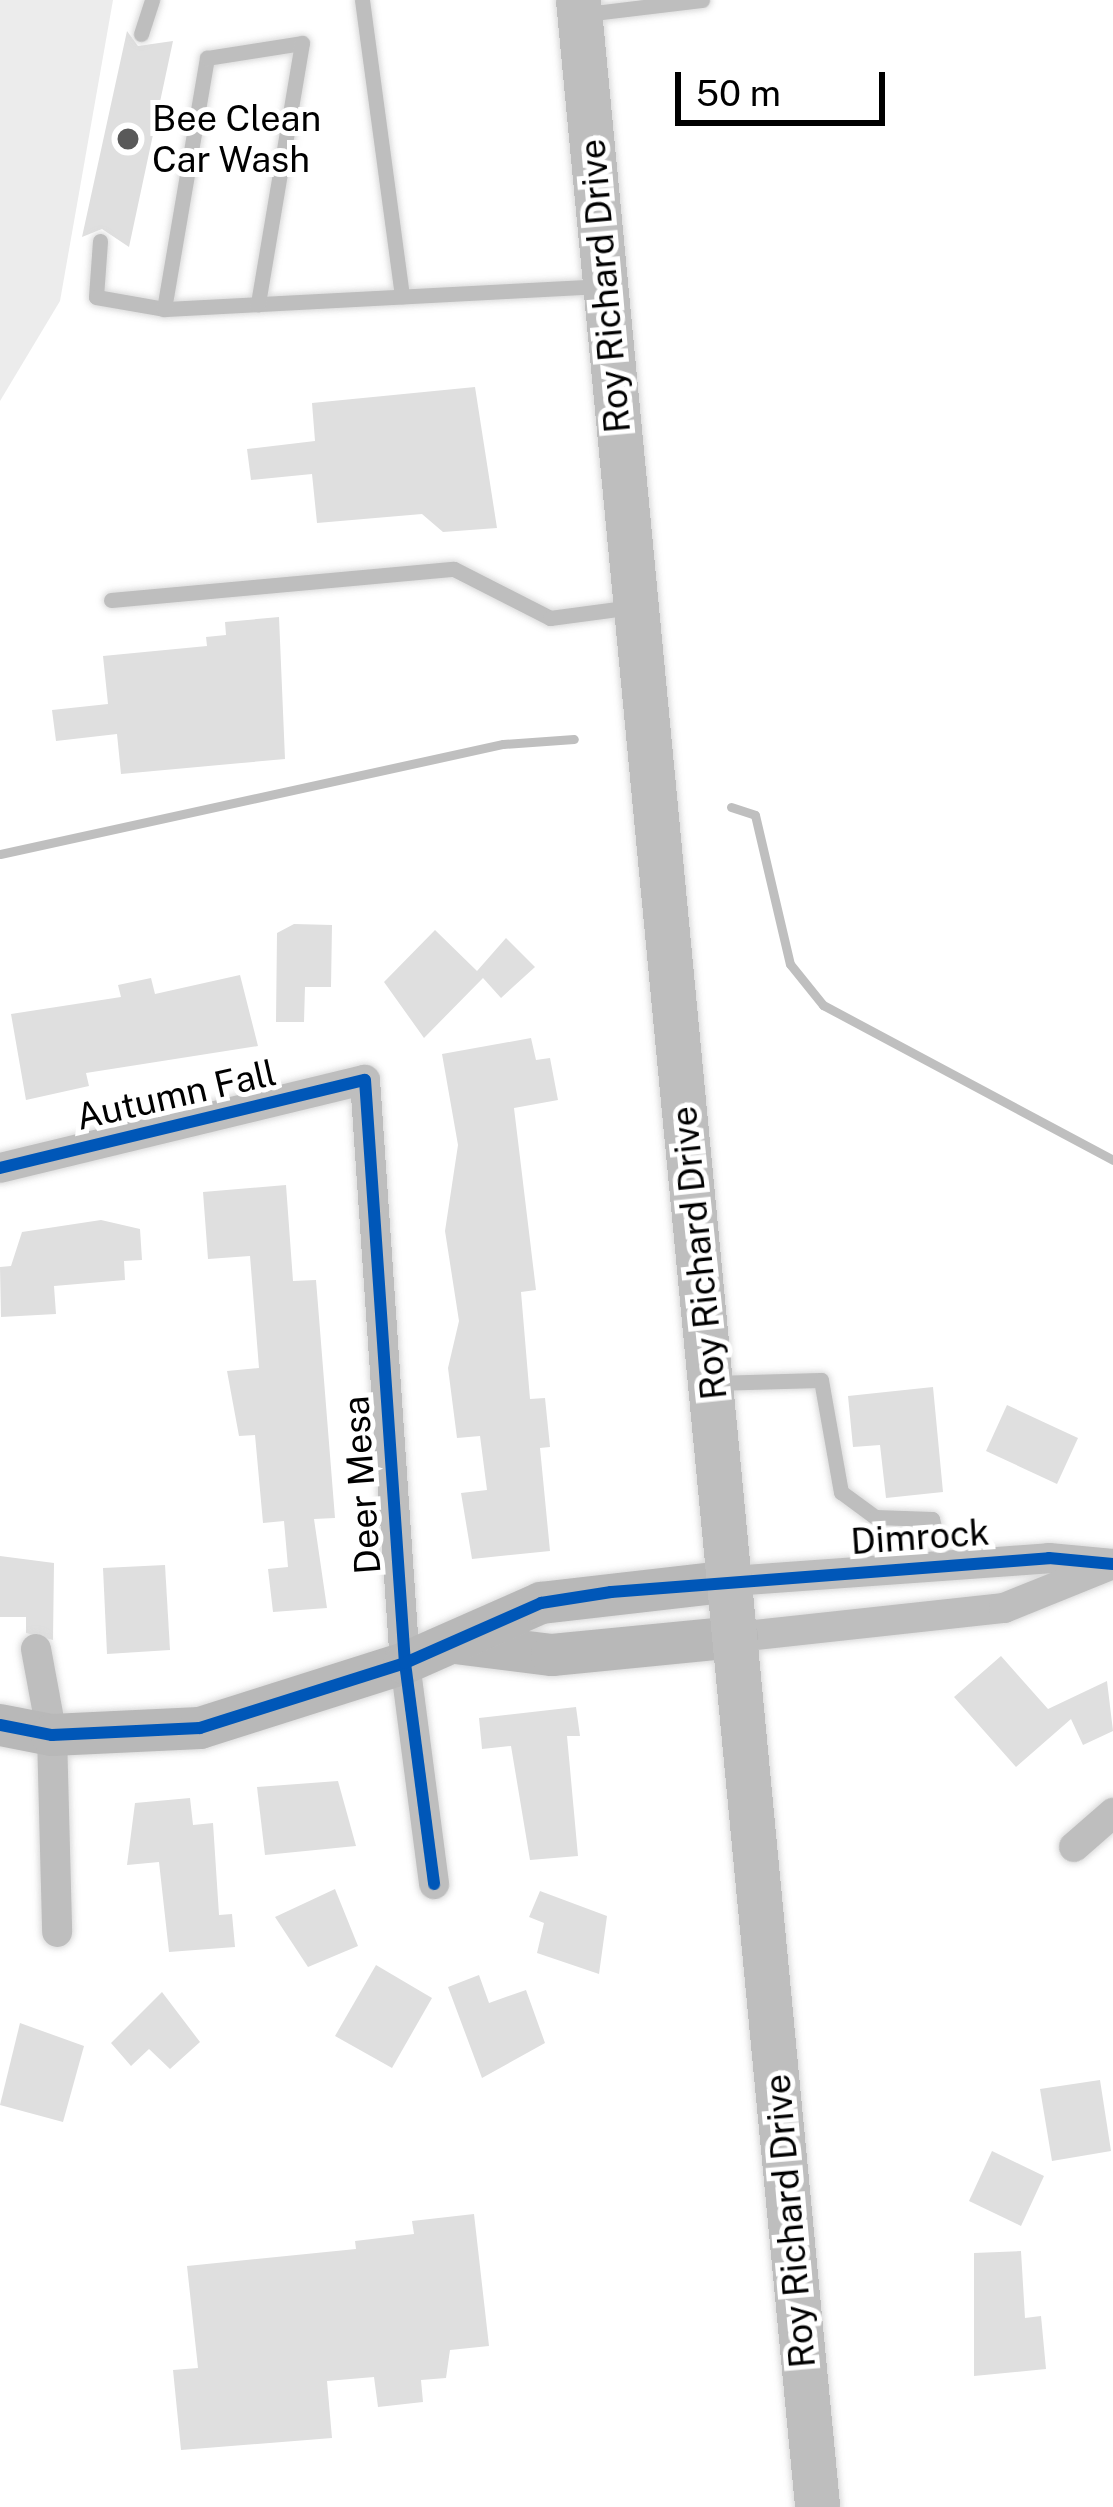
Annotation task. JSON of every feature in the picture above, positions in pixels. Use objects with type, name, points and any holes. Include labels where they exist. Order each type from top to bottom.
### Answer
[{"type":"main road","name":"Roy Richard Drive","points":[[578,8],[817,2507]]},
{"type":"street","name":"Autumn Fall","points":[[0,1168],[365,1080]]},
{"type":"street","name":"Deer Mesa","points":[[365,1080],[405,1663],[434,1884]]},
{"type":"street","name":"Dimrock","points":[[732,1581],[944,1565],[1113,1564]]},
{"type":"street","name":"Dimrock","points":[[737,1637],[1004,1608],[1113,1564]]},
{"type":"street","points":[[0,1725],[52,1735],[200,1729],[405,1663],[541,1603],[732,1581]]},
{"type":"street","points":[[454,1642],[528,1655],[737,1637]]},
{"type":"street","points":[[36,1649],[52,1735],[57,1932]]},
{"type":"street","points":[[1074,1847],[1113,1813]]},
{"type":"lane","points":[[141,34],[152,0]]},
{"type":"lane","points":[[362,0],[402,296]]},
{"type":"lane","points":[[578,8],[702,0]]},
{"type":"lane","points":[[164,309],[207,58],[302,43],[258,304]]},
{"type":"lane","points":[[100,241],[96,297],[164,309],[604,286]]},
{"type":"lane","points":[[111,600],[454,569],[550,618],[635,606]]},
{"type":"lane","points":[[712,1383],[820,1380],[842,1492],[875,1517],[932,1519],[944,1565]]},
{"type":"shaded area","points":[[0,0],[113,0],[60,301],[0,401]]},
{"type":"building","name":"Bee Clean Car Wash","points":[[127,31],[138,46],[173,41],[129,247],[102,229],[82,237]]},
{"type":"building","points":[[475,387],[497,528],[443,532],[422,514],[317,523],[312,474],[251,480],[247,449],[315,441],[312,403]]},
{"type":"building","points":[[279,617],[285,759],[121,774],[117,734],[56,741],[52,710],[108,704],[103,656],[207,646],[206,637],[226,635],[225,622]]},
{"type":"building","points":[[294,924],[332,925],[331,987],[305,987],[304,1022],[276,1022],[277,933]]},
{"type":"building","points":[[435,930],[477,971],[506,938],[535,967],[501,998],[483,978],[424,1038],[384,982]]},
{"type":"building","points":[[240,975],[258,1046],[86,1073],[89,1086],[26,1100],[11,1014],[121,997],[118,985],[151,978],[155,994]]},
{"type":"building","points":[[531,1038],[536,1060],[550,1058],[558,1100],[514,1108],[536,1290],[521,1292],[530,1399],[545,1398],[550,1447],[540,1448],[550,1551],[472,1559],[461,1493],[487,1490],[480,1436],[457,1438],[448,1368],[459,1321],[445,1231],[458,1145],[442,1054]]},
{"type":"building","points":[[286,1185],[293,1281],[316,1280],[335,1518],[314,1519],[327,1608],[273,1612],[268,1569],[288,1567],[284,1521],[263,1523],[255,1435],[239,1436],[227,1371],[259,1368],[250,1256],[208,1259],[203,1192]]},
{"type":"building","points":[[101,1220],[140,1229],[142,1260],[124,1261],[125,1280],[54,1286],[56,1314],[1,1317],[0,1267],[11,1266],[22,1232]]},
{"type":"building","points":[[933,1387],[943,1492],[886,1498],[880,1445],[853,1447],[848,1396]]},
{"type":"building","points":[[1007,1405],[1078,1438],[1057,1484],[986,1451]]},
{"type":"building","points":[[0,1556],[54,1563],[53,1640],[26,1633],[26,1617],[0,1617]]},
{"type":"building","points":[[165,1565],[170,1650],[107,1654],[103,1568]]},
{"type":"building","points":[[1001,1656],[1048,1709],[1107,1681],[1113,1731],[1083,1745],[1071,1719],[1016,1767],[954,1697]]},
{"type":"building","points":[[576,1707],[580,1736],[567,1736],[578,1856],[530,1860],[511,1746],[482,1749],[479,1718]]},
{"type":"building","points":[[338,1781],[356,1846],[265,1855],[257,1787]]},
{"type":"building","points":[[190,1798],[193,1825],[213,1823],[219,1915],[232,1914],[235,1947],[169,1952],[159,1862],[127,1865],[135,1803]]},
{"type":"building","points":[[335,1889],[358,1946],[308,1967],[275,1917]]},
{"type":"building","points":[[540,1891],[607,1916],[599,1974],[537,1953],[544,1923],[529,1917]]},
{"type":"building","points":[[376,1965],[432,1998],[392,2068],[335,2036]]},
{"type":"building","points":[[479,1975],[489,2003],[526,1990],[545,2043],[482,2078],[448,1987]]},
{"type":"building","points":[[162,1992],[200,2042],[170,2069],[149,2049],[131,2066],[111,2043]]},
{"type":"building","points":[[20,2023],[84,2046],[63,2122],[0,2105]]},
{"type":"building","points":[[1100,2080],[1111,2151],[1052,2161],[1040,2089]]},
{"type":"building","points":[[992,2151],[1044,2176],[1021,2226],[969,2201]]},
{"type":"building","points":[[474,2214],[489,2346],[450,2350],[446,2378],[421,2380],[423,2402],[378,2407],[374,2377],[327,2381],[332,2438],[181,2450],[173,2370],[198,2368],[187,2266],[356,2249],[355,2241],[414,2234],[412,2221]]},
{"type":"building","points":[[1021,2251],[1025,2318],[1041,2316],[1046,2369],[974,2376],[974,2253]]},
{"type":"waterway","points":[[0,854],[503,744],[574,739]]},
{"type":"waterway","points":[[731,807],[755,815],[790,964],[823,1005],[1113,1160]]},
{"type":"cycle path","points":[[0,1168],[365,1080],[405,1663],[434,1884]]},
{"type":"cycle path","points":[[0,1725],[52,1735],[200,1728],[405,1663],[541,1603],[611,1592],[1049,1558],[1113,1564]]},
{"type":"place","name":"Bee Clean Car Wash","points":[[128,139]]}]
